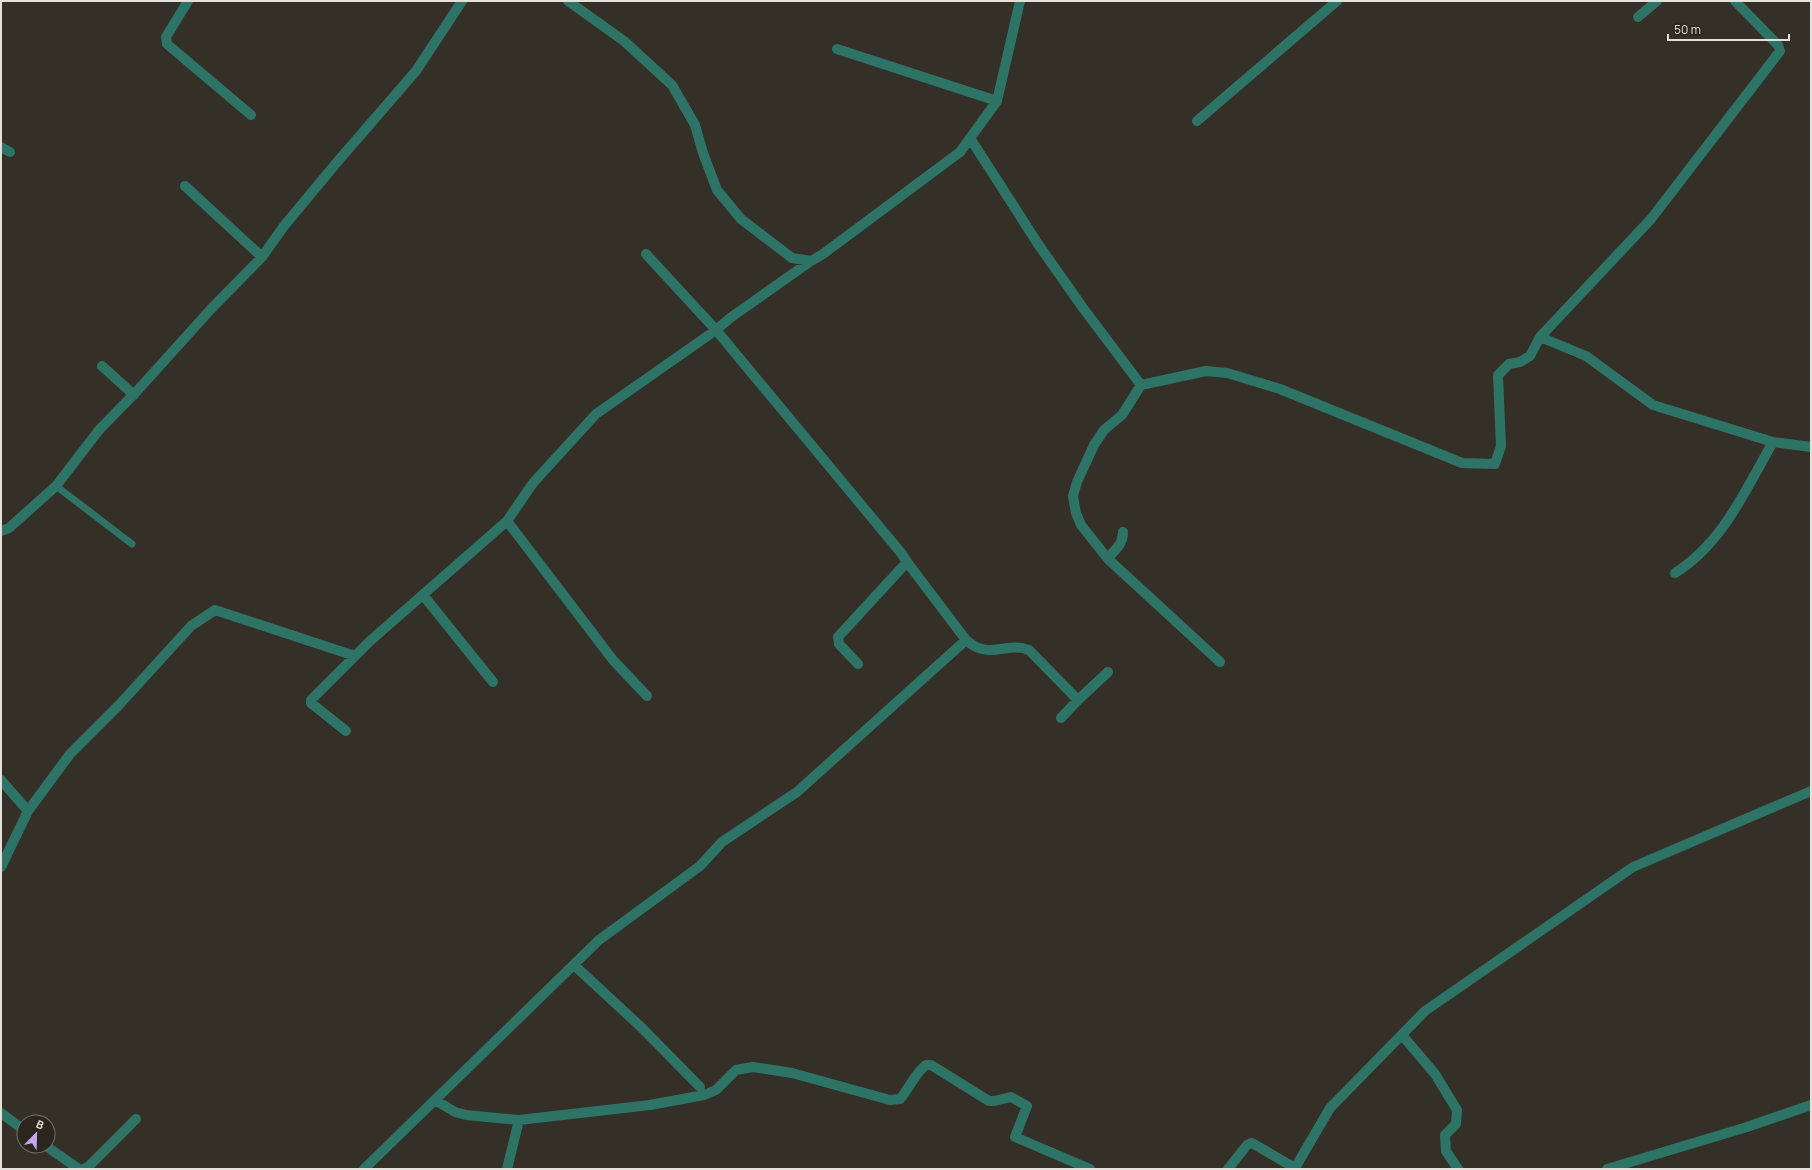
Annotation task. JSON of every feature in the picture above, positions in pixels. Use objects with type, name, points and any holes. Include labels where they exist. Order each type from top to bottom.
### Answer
[{"type":"street","points":[[188,1],[166,37],[167,44],[251,115]]},
{"type":"street","points":[[1,531],[9,528],[56,486],[99,430],[134,395],[211,309],[262,257],[284,226],[416,71],[462,1]]},
{"type":"street","points":[[568,1],[624,42],[672,85],[695,125],[703,153],[718,190],[741,218],[792,258],[811,261]]},
{"type":"street","points":[[346,731],[311,702],[311,700],[370,641],[507,521],[533,483],[596,414],[716,330],[730,318],[829,250],[960,152],[997,102],[1020,1]]},
{"type":"street","points":[[1197,121],[1337,1]]},
{"type":"street","points":[[1638,17],[1657,1]]},
{"type":"street","points":[[1220,662],[1108,558],[1081,525],[1076,512],[1073,496],[1077,482],[1094,445],[1104,430],[1122,415],[1141,385],[1206,371],[1227,374],[1280,389],[1462,463],[1495,464],[1501,446],[1498,375],[1509,364],[1520,362],[1530,356],[1540,337],[1651,219],[1780,50],[1774,41],[1735,1]]},
{"type":"street","points":[[837,49],[997,102]]},
{"type":"street","points":[[970,138],[1038,244],[1083,308],[1141,385]]},
{"type":"street","points":[[185,186],[262,257]]},
{"type":"street","points":[[646,254],[716,330],[902,554],[966,640],[974,647],[981,650],[1022,647],[1029,650],[1078,700]]},
{"type":"street","points":[[1540,337],[1586,356],[1653,404],[1773,442],[1811,447]]},
{"type":"street","points":[[102,366],[134,395]]},
{"type":"street","points":[[1675,573],[1704,550],[1728,521],[1773,442]]},
{"type":"street","points":[[507,521],[613,660],[647,696]]},
{"type":"street","points":[[1108,558],[1120,546],[1123,538],[1123,532]]},
{"type":"street","points":[[858,664],[839,644],[838,638],[907,562]]},
{"type":"street","points":[[423,595],[493,682]]},
{"type":"street","points":[[1,867],[28,811],[70,754],[119,705],[191,626],[215,610],[355,656]]},
{"type":"street","points":[[364,1169],[599,940],[700,866],[722,842],[797,792],[966,640]]},
{"type":"street","points":[[1061,718],[1108,672]]},
{"type":"street","points":[[1,780],[28,811]]},
{"type":"street","points":[[1228,1169],[1247,1144],[1252,1144],[1295,1168],[1330,1108],[1425,1011],[1633,867],[1811,791]]},
{"type":"street","points":[[574,965],[641,1027],[700,1087]]},
{"type":"street","points":[[1402,1035],[1435,1074],[1457,1110],[1456,1124],[1445,1135],[1446,1151],[1458,1169]]},
{"type":"street","points":[[435,1100],[455,1112],[466,1116],[519,1120],[650,1106],[704,1095],[716,1090],[736,1070],[752,1067],[792,1073],[890,1100],[900,1100],[923,1068],[926,1065],[932,1065],[988,1101],[994,1102],[1011,1097],[1027,1106],[1014,1137],[1090,1169]]},
{"type":"street","points":[[1607,1169],[1747,1127],[1811,1105]]},
{"type":"street","points":[[1,1113],[16,1124]]},
{"type":"street","points":[[84,1169],[89,1166],[136,1119]]},
{"type":"street","points":[[507,1169],[519,1120]]},
{"type":"street","points":[[56,1153],[79,1169]]},
{"type":"lane","points":[[56,486],[132,544]]}]
